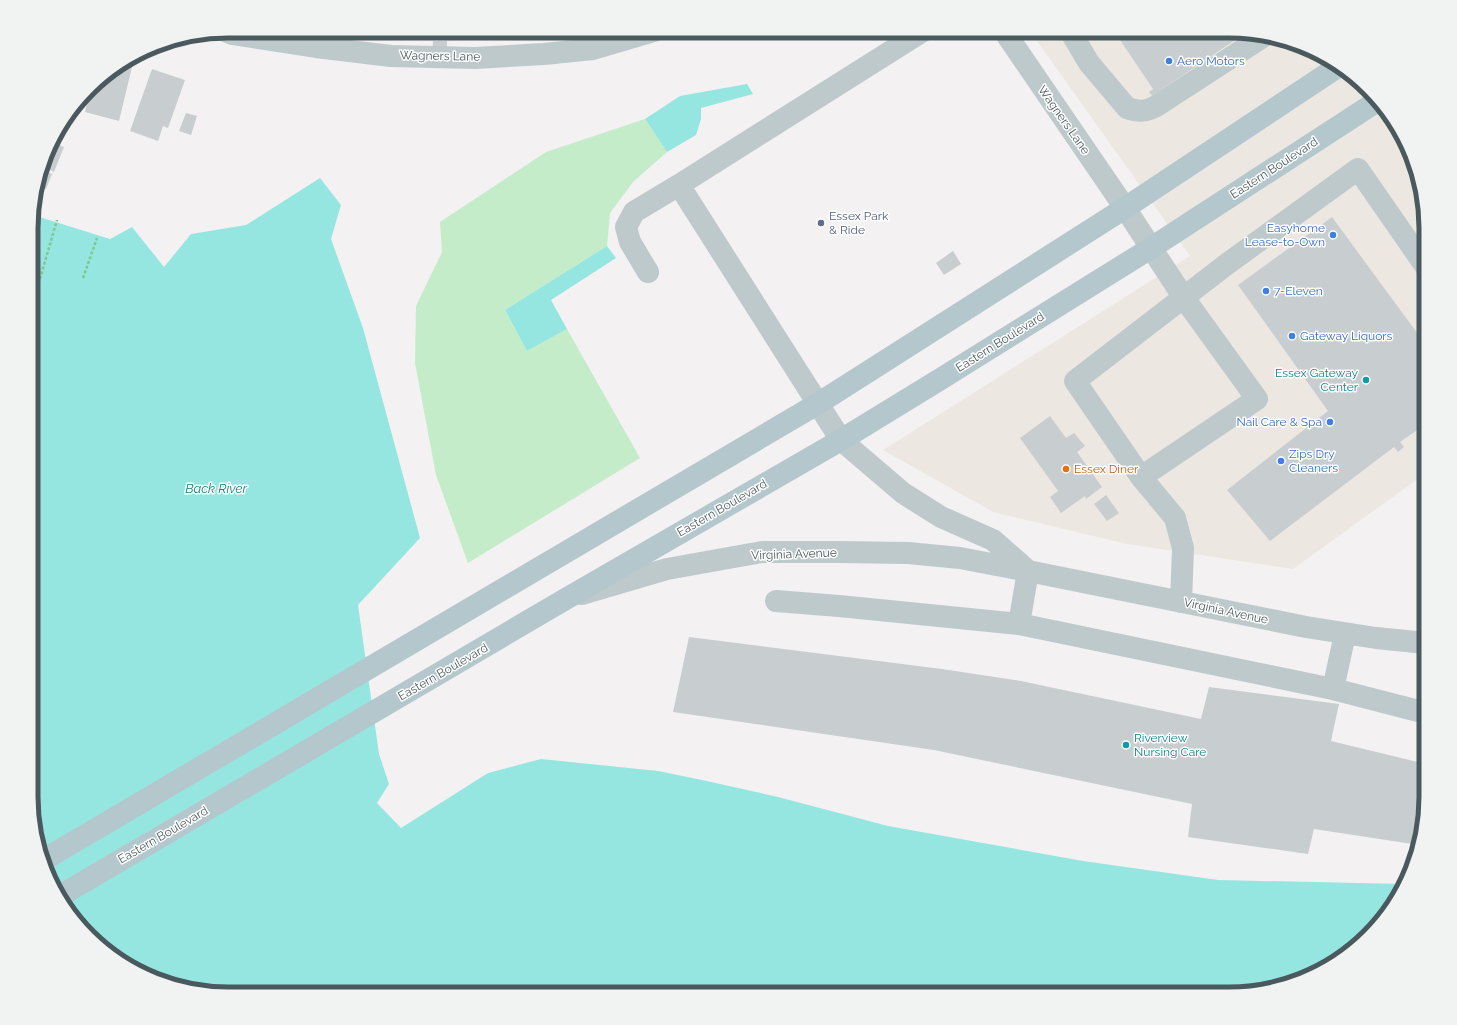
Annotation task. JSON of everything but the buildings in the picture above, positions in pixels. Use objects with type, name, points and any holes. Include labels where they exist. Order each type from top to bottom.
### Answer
[{"type":"main road","points":[[48,857],[464,614],[819,403],[1125,208],[1334,69]]},
{"type":"main road","name":"Eastern Boulevard","points":[[64,894],[564,600],[841,440],[1151,248],[1373,104]]},
{"type":"street","name":"Wagners Lane","points":[[258,38],[391,56],[475,58],[544,54],[594,49],[631,38]]},
{"type":"street","points":[[648,272],[630,242],[626,227],[634,212],[912,38]]},
{"type":"street","name":"Wagners Lane","points":[[1009,38],[1125,208],[1184,298],[1257,399],[1141,477]]},
{"type":"street","points":[[1074,38],[1089,64],[1127,108],[1136,111],[1151,110],[1257,41]]},
{"type":"street","points":[[1181,602],[1183,548],[1175,518],[1141,477],[1075,381],[1227,264],[1358,169],[1419,257]]},
{"type":"street","name":"Virginia Avenue","points":[[679,185],[819,403],[841,440],[903,493],[941,517],[992,540],[1028,571]]},
{"type":"street","name":"Virginia Avenue","points":[[564,600],[667,569],[762,552],[908,553],[960,558],[1345,634],[1419,642]]},
{"type":"street","points":[[1019,624],[1028,571]]},
{"type":"street","points":[[776,601],[1019,624],[1333,689],[1419,711]]},
{"type":"street","points":[[1333,689],[1345,634]]},
{"type":"path","points":[[38,285],[57,220]]},
{"type":"path","points":[[83,278],[97,238]]},
{"type":"shaded area","points":[[1035,38],[1242,38],[1278,44],[1302,52],[1324,63],[1345,77],[1380,112],[1394,133],[1405,155],[1413,179],[1419,215],[1419,478],[1293,569],[1127,544],[993,512],[883,450],[1190,256]]},
{"type":"green space","points":[[645,119],[667,152],[633,182],[610,213],[607,246],[505,310],[527,351],[567,329],[640,458],[468,563],[436,475],[415,363],[416,306],[442,252],[440,222],[546,152]]},
{"type":"water","points":[[747,84],[753,94],[701,108],[701,119],[696,135],[667,152],[645,119],[680,96]]},
{"type":"water","name":"Back River","points":[[320,178],[341,205],[331,239],[363,328],[420,538],[358,605],[379,754],[389,784],[377,803],[401,828],[488,773],[541,759],[658,771],[778,797],[888,826],[1083,861],[1218,880],[1398,884],[1394,892],[1380,913],[1354,940],[1324,962],[1302,973],[1278,981],[1242,987],[215,987],[179,981],[155,973],[133,962],[112,948],[85,922],[63,892],[52,870],[44,846],[38,810],[38,217],[110,239],[132,227],[164,267],[191,234],[246,225]]},
{"type":"water","points":[[607,246],[616,258],[551,300],[567,329],[527,351],[505,310]]},
{"type":"place","name":"Aero Motors","points":[[1169,61]]},
{"type":"place","name":"Essex Park & Ride","points":[[821,223]]},
{"type":"place","name":"Easyhome Lease-to-Own","points":[[1333,235]]},
{"type":"place","name":"7-Eleven","points":[[1266,291]]},
{"type":"place","name":"Gateway Liquors","points":[[1292,336]]},
{"type":"place","name":"Essex Gateway Center","points":[[1366,380]]},
{"type":"place","name":"Nail Care & Spa","points":[[1330,422]]},
{"type":"place","name":"Zips Dry Cleaners","points":[[1281,461]]},
{"type":"place","name":"Essex Diner","points":[[1066,469]]},
{"type":"place","name":"Riverview Nursing Care","points":[[1126,745]]}]
